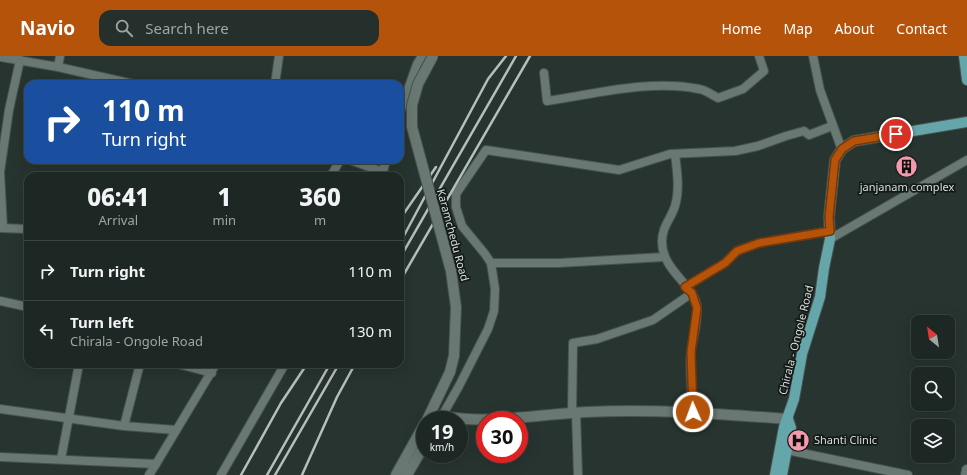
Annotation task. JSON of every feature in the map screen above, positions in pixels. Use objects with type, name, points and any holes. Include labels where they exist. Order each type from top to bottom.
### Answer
[{"type":"main road","points":[[964,56],[967,80]]},
{"type":"main road","points":[[842,150],[854,141],[967,122]]},
{"type":"main road","name":"Chirala - Ongole Road","points":[[775,475],[784,427],[788,419],[802,354],[820,297],[830,235],[829,217],[835,160],[842,150]]},
{"type":"main road","points":[[782,475],[791,428],[788,419]]},
{"type":"street","points":[[58,67],[60,56]]},
{"type":"street","points":[[276,80],[279,56]]},
{"type":"street","points":[[404,100],[416,64],[422,56]]},
{"type":"street","name":"Karamchedu Road","points":[[431,411],[450,372],[454,356],[456,307],[451,271],[412,127],[412,105],[418,84],[432,56]]},
{"type":"street","points":[[544,73],[547,101],[640,86],[674,86],[701,89],[718,98],[743,89],[764,71],[759,56]]},
{"type":"street","points":[[813,56],[820,90],[842,150]]},
{"type":"street","points":[[2,57],[58,67],[115,80]]},
{"type":"street","points":[[20,60],[9,110],[0,172],[2,228],[24,229]]},
{"type":"street","points":[[444,411],[459,386],[485,335],[494,311],[495,289],[491,263],[485,254],[473,242],[462,226],[456,207],[456,194],[486,150],[619,170],[675,154],[735,151],[758,146],[786,136],[804,132],[809,135],[832,126]]},
{"type":"street","points":[[675,154],[678,176],[677,197],[674,208],[665,224],[662,242],[664,257],[685,287],[692,293],[697,308],[691,352],[693,412]]},
{"type":"street","points":[[685,287],[725,263],[737,251],[759,243],[830,235],[967,160]]},
{"type":"street","points":[[359,164],[377,172]]},
{"type":"street","points":[[491,263],[559,263],[664,257]]},
{"type":"street","points":[[578,475],[574,412],[573,343],[597,339],[653,320],[692,293]]},
{"type":"street","points":[[0,301],[24,306]]},
{"type":"street","points":[[61,460],[78,368]]},
{"type":"street","points":[[124,426],[139,368]]},
{"type":"street","points":[[193,368],[212,373]]},
{"type":"street","points":[[149,475],[214,368]]},
{"type":"street","points":[[221,475],[283,368]]},
{"type":"street","points":[[0,409],[124,426],[176,430]]},
{"type":"street","points":[[468,420],[574,412],[693,412],[788,419]]},
{"type":"street","points":[[396,475],[416,439]]},
{"type":"street","points":[[787,450],[908,475]]},
{"type":"street","points":[[0,457],[156,464]]},
{"type":"street","points":[[407,475],[416,460]]},
{"type":"street","points":[[966,475],[967,470]]},
{"type":"railway","points":[[404,236],[488,79],[506,56]]},
{"type":"railway","points":[[404,251],[516,56]]},
{"type":"railway","points":[[404,274],[530,56]]},
{"type":"railway","points":[[404,213],[436,167]]},
{"type":"railway","points":[[241,475],[281,403],[304,368]]},
{"type":"railway","points":[[267,475],[328,368]]},
{"type":"railway","points":[[275,475],[337,368]]},
{"type":"railway","points":[[302,475],[337,397],[353,368]]},
{"type":"place","name":"janjanam complex","points":[[907,167]]},
{"type":"place","name":"Shanti Clinic","points":[[798,440]]},
{"type":"route","points":[[693,412],[691,352],[697,308],[692,293],[685,287],[725,263],[737,251],[759,243],[830,231],[829,217],[835,160],[842,149],[854,141],[896,134]]}]
